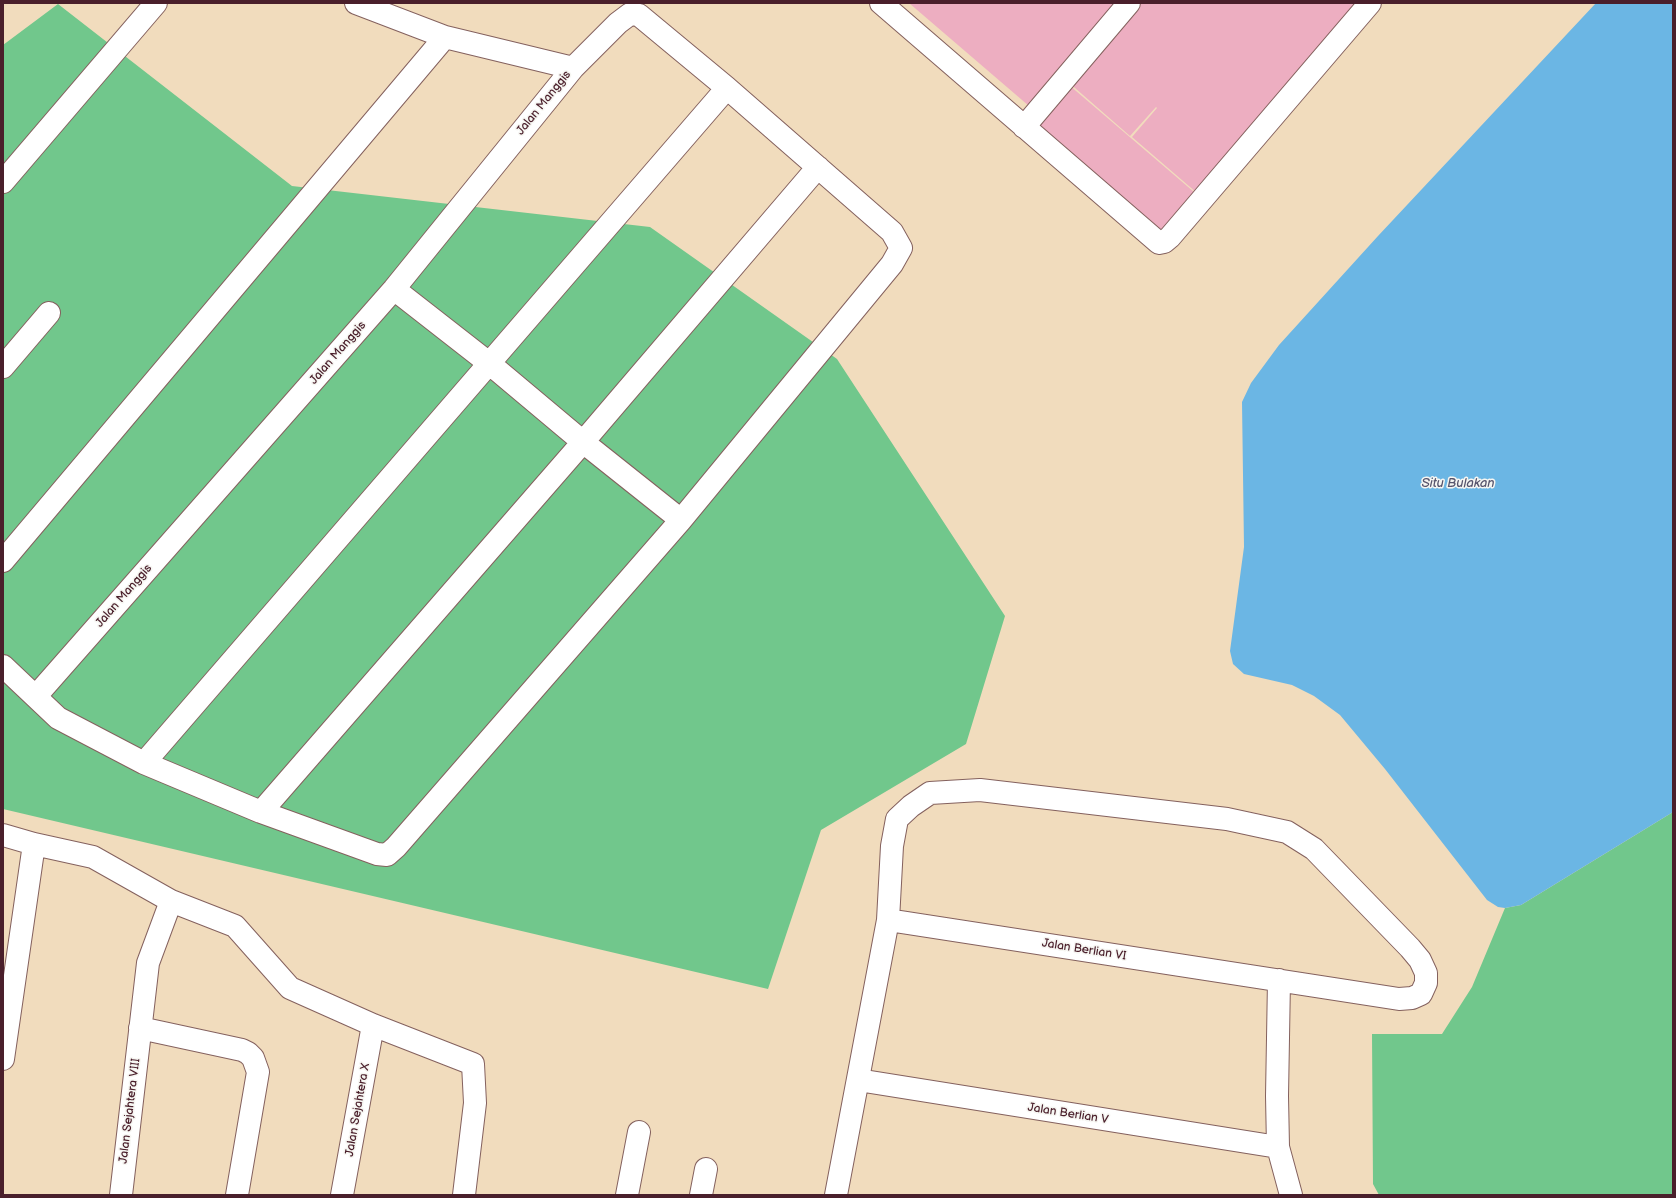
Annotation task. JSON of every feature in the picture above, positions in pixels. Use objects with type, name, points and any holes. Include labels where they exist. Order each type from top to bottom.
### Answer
[{"type":"street","points":[[3,182],[156,3]]},
{"type":"street","points":[[356,3],[445,37],[573,68]]},
{"type":"street","points":[[1024,127],[1129,3]]},
{"type":"street","points":[[883,4],[1159,243],[1164,242],[1170,237],[1370,3]]},
{"type":"street","name":"Jalan Manggis","points":[[36,696],[394,289],[573,68],[618,22],[630,14],[639,15],[727,88]]},
{"type":"street","points":[[3,561],[445,37]]},
{"type":"street","points":[[3,666],[58,718],[144,763],[261,812],[377,854],[387,855],[396,847],[681,520],[892,264],[901,248],[892,232],[727,88],[144,763]]},
{"type":"street","points":[[261,812],[818,167]]},
{"type":"street","points":[[394,289],[490,364],[582,442],[681,520]]},
{"type":"street","points":[[3,367],[49,313]]},
{"type":"street","name":"Jalan Berlian VI","points":[[980,790],[1228,819],[1287,832],[1314,849],[1410,948],[1420,960],[1426,973],[1426,983],[1421,994],[1412,998],[1398,999],[1279,980],[888,920],[892,846],[898,819],[911,806],[930,793],[980,790]]},
{"type":"street","points":[[3,835],[34,844],[93,857],[170,901],[235,926],[290,988],[373,1025],[473,1064],[475,1103],[464,1195]]},
{"type":"street","points":[[3,1058],[34,844]]},
{"type":"street","name":"Jalan Sejahtera VIII","points":[[121,1195],[148,963],[170,901]]},
{"type":"street","points":[[836,1195],[888,920]]},
{"type":"street","points":[[1279,980],[1278,1147],[1291,1195]]},
{"type":"street","name":"Jalan Sejahtera X","points":[[342,1195],[373,1025]]},
{"type":"street","points":[[140,1028],[242,1050],[253,1058],[258,1072],[237,1195]]},
{"type":"street","name":"Jalan Berlian V","points":[[858,1080],[1278,1147]]},
{"type":"street","points":[[626,1195],[639,1132]]},
{"type":"street","points":[[701,1195],[706,1169]]},
{"type":"green space","points":[[58,4],[292,186],[650,227],[837,359],[1005,616],[966,744],[821,830],[768,989],[3,809],[3,45]]},
{"type":"green space","points":[[1673,812],[1673,1195],[1379,1195],[1373,1184],[1372,1034],[1442,1034],[1472,987],[1505,908],[1521,905]]},
{"type":"water","name":"Situ Bulakan","points":[[1596,3],[1673,3],[1673,812],[1521,905],[1505,908],[1498,907],[1487,900],[1385,769],[1340,715],[1314,696],[1292,685],[1244,674],[1233,664],[1230,651],[1244,547],[1242,402],[1251,383],[1279,345],[1378,236]]},
{"type":"building","points":[[909,3],[1117,3],[1029,106]]},
{"type":"building","points":[[1134,3],[1363,3],[1197,193],[1132,137],[1157,108],[1156,107],[1130,136],[1067,81]]},
{"type":"building","points":[[1069,85],[1194,192],[1156,236],[1031,127]]}]
